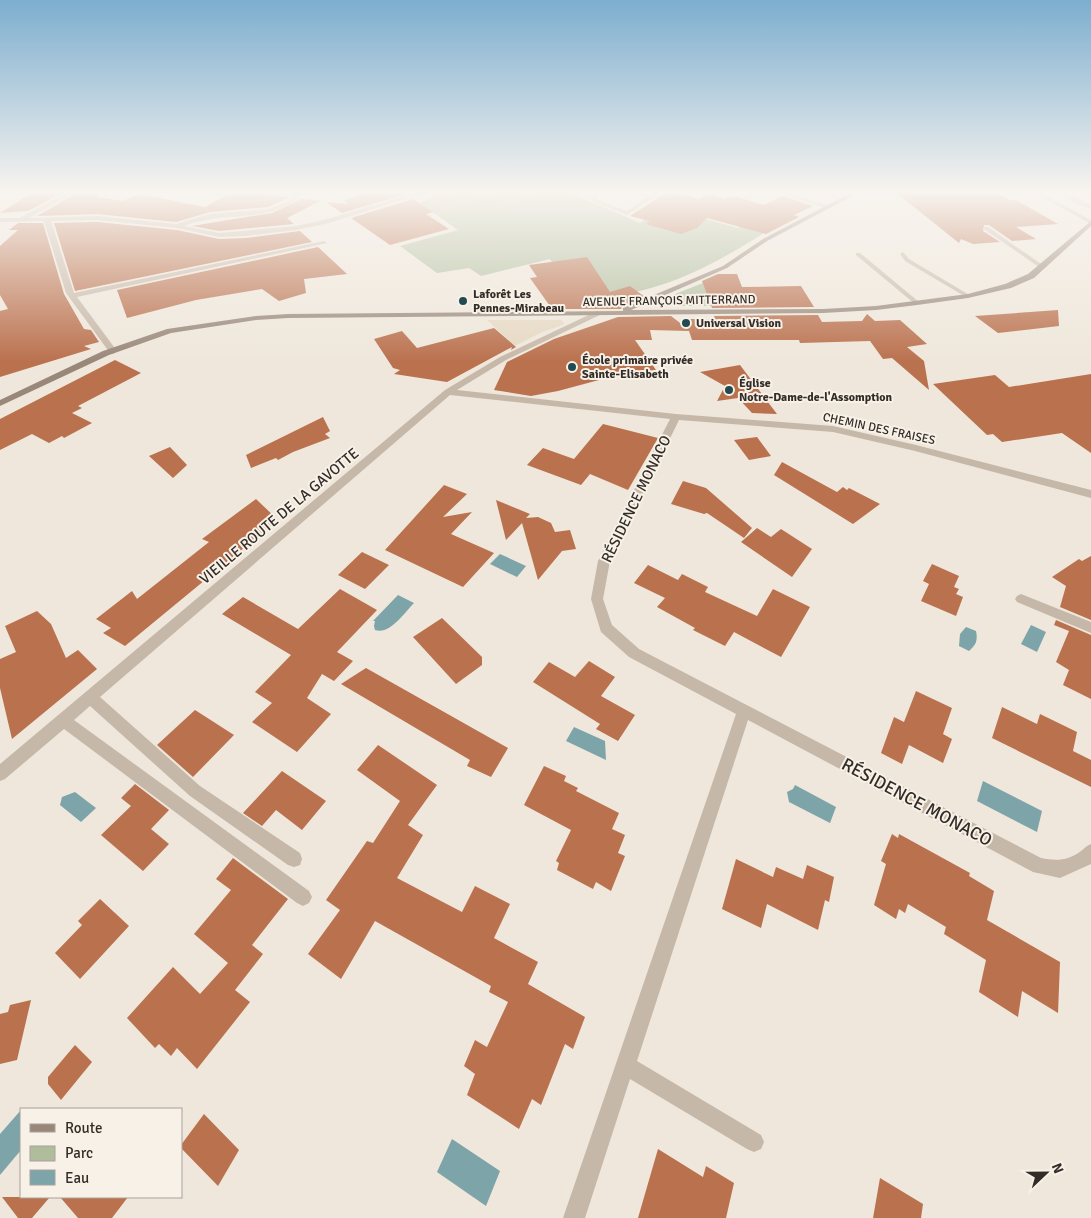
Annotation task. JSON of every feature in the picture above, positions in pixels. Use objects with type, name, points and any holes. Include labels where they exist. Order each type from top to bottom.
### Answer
[{"type":"main road","points":[[619,313],[662,296],[725,267],[753,248]]},
{"type":"main road","name":"AVENUE FRANÇOIS MITTERRAND","points":[[0,403],[113,351],[170,331],[256,318],[307,315],[823,311],[876,308],[968,296],[1008,286],[1031,276],[1062,248]]},
{"type":"main road","points":[[647,313],[662,296]]},
{"type":"street","points":[[56,248],[72,296],[113,351]]},
{"type":"street","points":[[72,296],[301,248]]},
{"type":"street","name":"VIEILLE ROUTE DE LA GAVOTTE","points":[[0,772],[448,392],[468,378],[517,350],[600,313]]},
{"type":"street","name":"CHEMIN DES FRAISES","points":[[448,392],[676,418],[833,429],[916,448],[1091,494]]},
{"type":"street","name":"RÉSIDENCE MONACO","points":[[676,418],[604,561],[597,599],[606,628],[634,653],[1038,866],[1060,870],[1087,857],[1091,852]]},
{"type":"street","points":[[1021,599],[1091,628]]},
{"type":"street","points":[[90,697],[195,791],[294,859]]},
{"type":"street","points":[[574,1218],[744,711]]},
{"type":"street","points":[[63,720],[303,897]]},
{"type":"street","points":[[625,1065],[754,1142]]},
{"type":"lane","points":[[1015,248],[1041,266]]},
{"type":"lane","points":[[858,254],[917,303]]},
{"type":"lane","points":[[902,254],[907,260],[968,296]]},
{"type":"green space","points":[[403,248],[739,248],[717,261],[682,277],[645,290],[619,295],[572,295],[550,259],[481,276],[469,268],[437,273]]},
{"type":"green space","points":[[703,283],[711,306],[676,306],[670,302],[670,296]]},
{"type":"shaded area","points":[[487,320],[561,320],[565,324],[540,333],[515,346]]},
{"type":"water","points":[[500,554],[526,566],[517,577],[490,564]]},
{"type":"water","points":[[398,595],[414,603],[391,626],[381,631],[375,630],[375,621],[373,621]]},
{"type":"water","points":[[1031,625],[1046,632],[1037,652],[1021,644]]},
{"type":"water","points":[[966,627],[976,631],[977,634],[977,640],[969,651],[959,646],[960,634]]},
{"type":"water","points":[[574,727],[605,741],[606,760],[566,741]]},
{"type":"water","points":[[983,781],[1042,811],[1037,832],[977,801]]},
{"type":"water","points":[[795,785],[836,807],[830,823],[789,802],[787,792],[793,789]]},
{"type":"water","points":[[75,792],[96,808],[81,822],[60,805],[62,797]]},
{"type":"water","points":[[20,1111],[20,1151],[0,1175],[0,1134]]},
{"type":"water","points":[[452,1139],[500,1171],[486,1206],[437,1172]]},
{"type":"building","points":[[0,248],[50,248],[64,294],[84,329],[91,330],[99,342],[84,346],[91,349],[0,377],[0,311],[8,309],[0,295]]},
{"type":"building","points":[[62,248],[284,248],[75,291]]},
{"type":"building","points":[[314,248],[319,248],[347,274],[304,279],[306,293],[279,301],[262,289],[196,300],[127,318],[117,290]]},
{"type":"building","points":[[587,257],[610,292],[630,286],[645,297],[622,306],[621,309],[552,309],[530,278],[537,277],[529,265]]},
{"type":"building","points":[[718,274],[737,274],[742,287],[801,286],[814,307],[712,308],[702,281]]},
{"type":"building","points":[[1058,310],[1059,326],[998,333],[975,316]]},
{"type":"building","points":[[867,314],[875,321],[900,320],[927,344],[907,347],[924,361],[929,390],[892,358],[883,359],[870,341],[800,343],[799,340],[692,340],[689,331],[650,330],[652,340],[635,340],[656,370],[598,379],[558,391],[531,396],[494,390],[507,362],[554,339],[618,317],[671,316],[688,329],[684,319],[715,319],[714,316],[818,315],[822,322],[862,321]]},
{"type":"building","points":[[494,328],[516,347],[511,350],[512,347],[447,382],[394,374],[400,370],[393,368],[374,339],[402,331],[417,348]]},
{"type":"building","points":[[115,360],[141,373],[78,406],[82,408],[72,413],[92,423],[64,438],[62,436],[49,443],[32,434],[0,450],[0,419]]},
{"type":"building","points":[[740,365],[777,414],[752,413],[738,398],[717,401],[725,386],[700,372]]},
{"type":"building","points":[[1091,374],[1091,453],[1062,433],[1002,442],[993,434],[987,435],[933,384],[995,375],[1009,387]]},
{"type":"building","points":[[323,417],[330,431],[325,434],[330,438],[293,452],[278,460],[276,458],[251,468],[246,455]]},
{"type":"building","points":[[603,424],[658,438],[628,490],[590,474],[581,485],[527,465],[543,448],[574,459]]},
{"type":"building","points":[[757,437],[771,456],[749,460],[734,440]]},
{"type":"building","points":[[170,447],[187,465],[173,478],[149,456]]},
{"type":"building","points":[[782,462],[837,492],[843,487],[847,490],[849,488],[880,504],[853,524],[774,475]]},
{"type":"building","points":[[683,481],[706,488],[752,528],[744,538],[707,513],[704,514],[671,504]]},
{"type":"building","points":[[444,485],[467,494],[443,517],[472,512],[451,534],[494,553],[463,587],[385,550]]},
{"type":"building","points":[[256,499],[278,520],[125,646],[103,633],[111,628],[96,619],[132,591],[137,599],[209,542],[202,539]]},
{"type":"building","points":[[496,500],[530,514],[526,518],[538,517],[551,523],[555,532],[570,530],[576,549],[562,551],[538,580],[522,523],[506,540]]},
{"type":"building","points":[[757,528],[771,537],[781,529],[812,549],[792,577],[741,542]]},
{"type":"building","points":[[362,552],[389,565],[365,589],[338,575]]},
{"type":"building","points":[[1091,556],[1091,620],[1060,607],[1066,586],[1052,577],[1079,559],[1082,561]]},
{"type":"building","points":[[932,564],[959,576],[954,587],[959,589],[956,594],[963,597],[956,616],[921,601],[929,584],[923,581]]},
{"type":"building","points":[[648,565],[678,580],[682,574],[708,587],[705,592],[757,616],[773,589],[810,607],[781,657],[734,632],[725,646],[693,630],[695,628],[657,607],[665,598],[634,583]]},
{"type":"building","points":[[340,589],[377,610],[337,652],[353,661],[334,681],[322,674],[307,698],[331,714],[297,752],[252,722],[272,703],[255,692],[291,655],[222,614],[243,597],[298,629]]},
{"type":"building","points":[[37,611],[51,624],[66,658],[78,650],[97,669],[12,739],[0,688],[0,659],[16,652],[5,626]]},
{"type":"building","points":[[442,618],[482,657],[482,665],[456,684],[413,637]]},
{"type":"building","points":[[1056,620],[1091,635],[1091,699],[1063,685],[1069,670],[1056,662],[1069,631],[1054,625]]},
{"type":"building","points":[[589,661],[615,677],[601,696],[635,715],[618,741],[596,729],[600,724],[533,682],[549,662],[575,677]]},
{"type":"building","points":[[366,668],[508,748],[491,777],[467,766],[470,760],[341,684]]},
{"type":"building","points":[[916,691],[952,708],[943,734],[952,739],[943,763],[909,745],[902,764],[881,753],[894,717],[904,722]]},
{"type":"building","points":[[1002,707],[1037,724],[1040,714],[1077,732],[1073,751],[1091,760],[1091,787],[992,738]]},
{"type":"building","points":[[195,710],[234,735],[193,777],[157,745]]},
{"type":"building","points":[[378,745],[437,785],[408,825],[423,835],[397,878],[462,912],[475,886],[510,904],[494,938],[538,962],[528,984],[585,1017],[573,1049],[565,1044],[541,1105],[532,1099],[519,1129],[467,1095],[475,1074],[464,1066],[475,1040],[487,1047],[508,1002],[489,992],[491,986],[375,921],[341,979],[308,954],[340,910],[326,900],[367,841],[373,843],[400,801],[357,770]]},
{"type":"building","points":[[544,766],[566,776],[564,781],[578,788],[576,791],[619,813],[612,829],[625,835],[618,853],[625,856],[611,891],[596,882],[593,889],[557,870],[559,863],[556,861],[571,830],[524,805]]},
{"type":"building","points":[[282,771],[326,801],[302,830],[276,810],[262,826],[243,813]]},
{"type":"building","points":[[135,784],[169,810],[151,829],[169,844],[143,871],[101,835],[131,806],[121,798]]},
{"type":"building","points":[[892,834],[898,838],[899,834],[970,873],[969,876],[994,891],[987,920],[1060,962],[1058,1013],[1022,991],[1018,1017],[979,992],[986,960],[944,934],[946,927],[908,904],[905,913],[899,909],[896,919],[874,905],[886,864],[881,861]]},
{"type":"building","points":[[233,858],[288,899],[252,945],[263,954],[235,990],[250,1002],[197,1069],[177,1048],[171,1056],[159,1044],[155,1048],[127,1018],[173,967],[200,994],[228,963],[194,934],[231,890],[216,879]]},
{"type":"building","points":[[736,859],[773,877],[776,867],[803,879],[807,865],[834,877],[829,902],[825,900],[818,930],[767,904],[761,928],[722,909]]},
{"type":"building","points":[[100,899],[129,926],[80,979],[55,953],[82,925],[78,921]]},
{"type":"building","points":[[31,1000],[17,1060],[0,1064],[0,1014],[8,1012],[10,1005]]},
{"type":"building","points":[[75,1045],[92,1062],[61,1100],[48,1084],[48,1077]]},
{"type":"building","points":[[204,1114],[239,1150],[218,1186],[182,1149],[182,1144]]},
{"type":"building","points":[[658,1149],[703,1177],[706,1166],[734,1183],[726,1218],[638,1218]]},
{"type":"building","points":[[880,1178],[923,1204],[921,1218],[873,1218]]},
{"type":"building","points":[[2,1197],[49,1198],[32,1218],[18,1218]]},
{"type":"building","points":[[61,1198],[127,1198],[112,1218],[78,1218]]},
{"type":"place","name":"Laforêt Les Pennes-Mirabeau","points":[[463,301]]},
{"type":"place","name":"Universal Vision","points":[[686,323]]},
{"type":"place","name":"École primaire privée Sainte-Elisabeth","points":[[572,367]]},
{"type":"place","name":"Église Notre-Dame-de-l'Assomption","points":[[729,390]]}]
